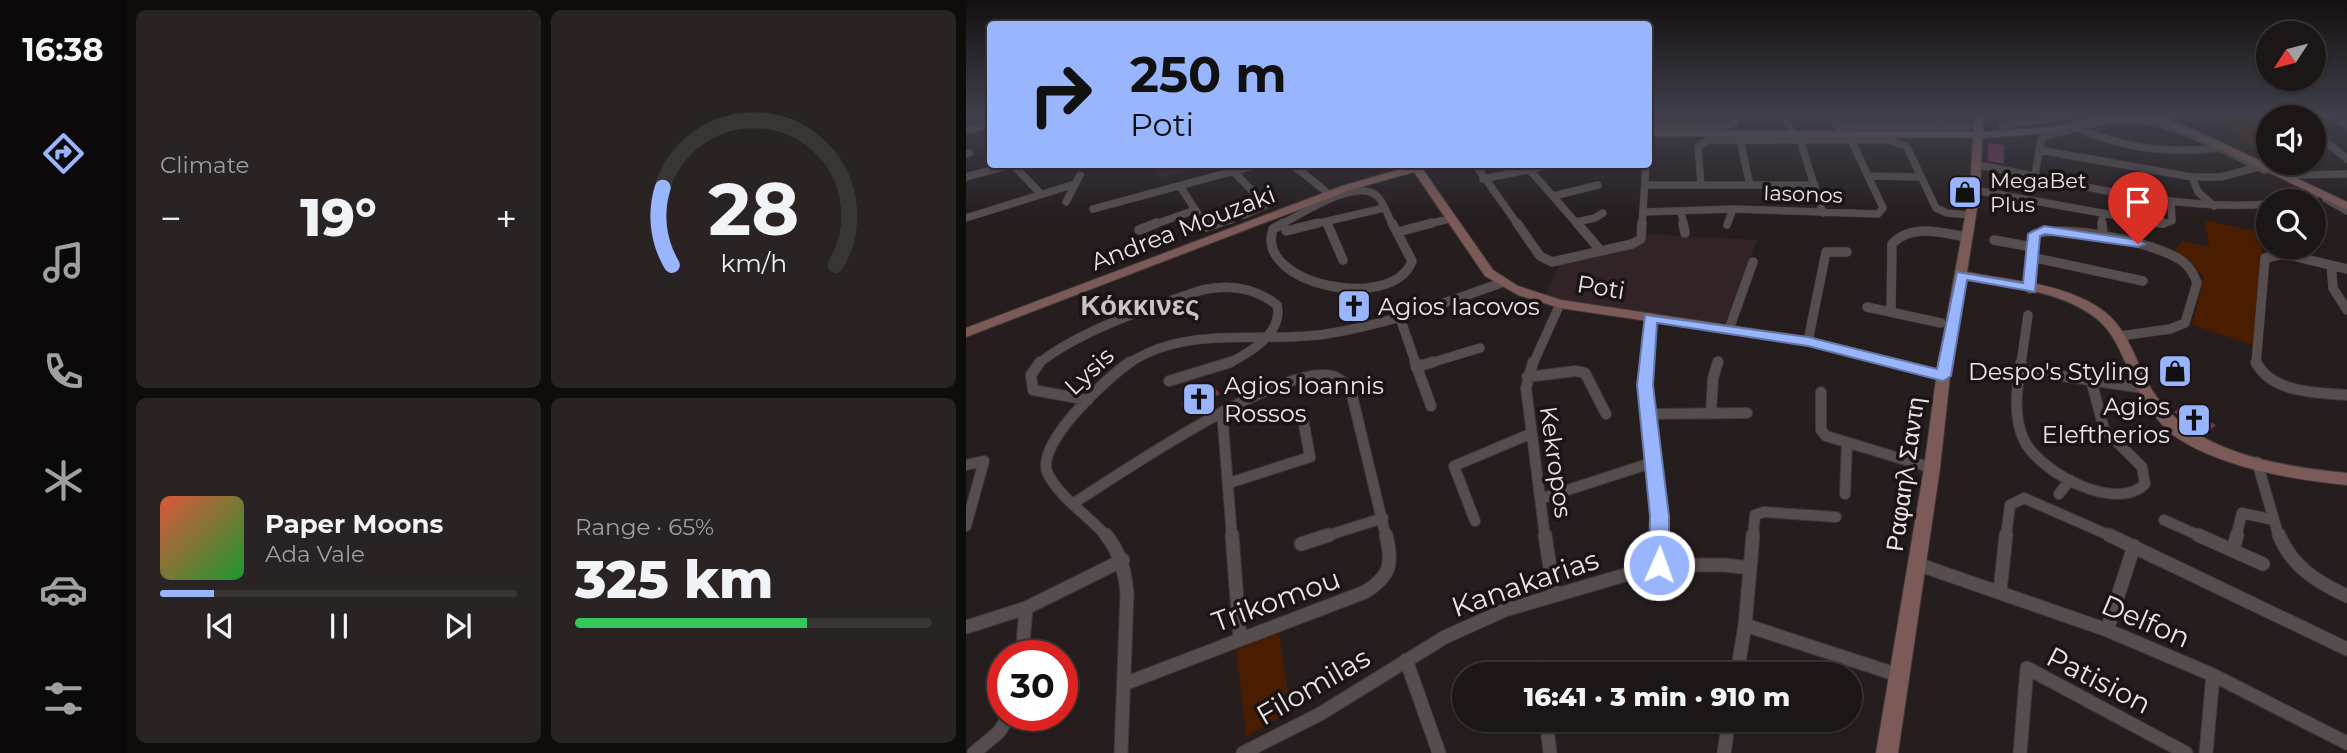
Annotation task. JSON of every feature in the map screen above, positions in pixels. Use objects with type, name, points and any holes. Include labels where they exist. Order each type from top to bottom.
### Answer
[{"type":"street","points":[[1699,149],[1701,184]]},
{"type":"street","points":[[1742,149],[1750,185]]},
{"type":"street","points":[[1800,149],[1823,213]]},
{"type":"street","name":"Iasonos","points":[[1644,212],[1733,209],[1872,215],[1882,212],[1883,208],[1855,149]]},
{"type":"street","points":[[1908,149],[1936,208],[1950,214],[1971,215]]},
{"type":"street","name":"Ραφαηλ Σαντη","points":[[1887,753],[1932,468],[1943,376],[1975,190],[1978,149]]},
{"type":"street","points":[[2165,149],[2210,149]]},
{"type":"street","points":[[2220,149],[2256,161]]},
{"type":"street","points":[[2226,149],[2347,209]]},
{"type":"street","points":[[2236,149],[2256,159]]},
{"type":"street","points":[[2035,175],[2039,150],[2192,177],[2221,177],[2256,167]]},
{"type":"street","points":[[1978,165],[2171,201],[2214,206],[2256,204]]},
{"type":"street","points":[[966,177],[1002,168]]},
{"type":"street","points":[[1017,168],[1041,194]]},
{"type":"street","points":[[1093,209],[1247,168]]},
{"type":"street","points":[[1296,168],[1330,195]]},
{"type":"street","name":"Andrea Mouzaki","points":[[966,333],[1330,195],[1409,168]]},
{"type":"street","points":[[1416,168],[1481,264],[1501,283]]},
{"type":"street","points":[[1477,168],[1545,261],[1556,262],[1637,242],[1643,230],[1645,168]]},
{"type":"street","points":[[1483,179],[1534,168]]},
{"type":"street","points":[[1529,169],[1601,251]]},
{"type":"street","points":[[1234,172],[1266,205],[1244,215]]},
{"type":"street","points":[[2326,174],[2347,174]]},
{"type":"street","points":[[1066,202],[1080,175]]},
{"type":"street","points":[[2284,175],[2308,189]]},
{"type":"street","points":[[2297,175],[2347,199]]},
{"type":"street","points":[[1387,176],[1412,176],[1427,187]]},
{"type":"street","points":[[1868,176],[1920,177]]},
{"type":"street","points":[[2192,177],[2197,192],[2214,206]]},
{"type":"street","points":[[966,205],[970,217],[1075,184]]},
{"type":"street","points":[[1645,184],[1815,185]]},
{"type":"street","points":[[1554,197],[1598,185]]},
{"type":"street","points":[[1180,186],[1206,227],[1231,220]]},
{"type":"street","points":[[1975,190],[2167,224],[2172,221],[2171,201]]},
{"type":"street","points":[[1353,191],[1366,191],[1377,196],[1384,208],[1412,261],[1411,269],[1397,280],[1370,288],[1341,288],[1289,269],[1277,259],[1270,238],[1273,229],[1334,197],[1353,191]]},
{"type":"street","points":[[2326,198],[2347,209]]},
{"type":"street","points":[[1286,232],[1384,208]]},
{"type":"street","points":[[1139,230],[1195,209]]},
{"type":"street","points":[[1727,225],[1733,209]]},
{"type":"street","points":[[1681,211],[1685,233]]},
{"type":"street","points":[[1576,222],[1595,218],[1603,213]]},
{"type":"street","points":[[2102,214],[2103,237]]},
{"type":"street","points":[[1398,232],[1449,219]]},
{"type":"street","points":[[1328,223],[1343,260]]},
{"type":"street","points":[[2030,289],[2034,234],[2044,230],[2148,246],[2175,257],[2191,269],[2197,283],[2188,317],[2180,326],[2153,333],[2120,335]]},
{"type":"street","points":[[1891,311],[1892,246],[1895,239],[1907,233],[1924,232],[1967,237]]},
{"type":"street","points":[[1994,240],[2143,281]]},
{"type":"street","points":[[1808,341],[1826,252],[1847,253]]},
{"type":"street","points":[[2347,270],[2284,254],[2265,258],[2256,364],[2264,375],[2293,389],[2347,395]]},
{"type":"street","points":[[1729,329],[1753,261]]},
{"type":"street","points":[[2331,265],[2333,288],[2347,310]]},
{"type":"street","points":[[1962,275],[2030,289],[2086,306],[2103,317],[2120,335],[2143,388],[2163,416],[2181,432],[2208,446],[2257,462],[2347,479]]},
{"type":"street","name":"Poti","points":[[1501,283],[1526,295],[1560,304],[1808,341],[1943,376]]},
{"type":"street","name":"Lysis","points":[[1121,753],[1127,593],[1123,561],[1112,541],[1046,473],[1045,459],[1051,442],[1088,400],[1123,367],[1160,347],[1191,339],[1328,334],[1501,283]]},
{"type":"street","points":[[1088,400],[1033,390],[1030,382],[1033,370],[1054,351],[1196,291],[1232,287],[1274,302],[1279,312],[1267,337],[1234,362],[1169,381]]},
{"type":"street","name":"Kekropos","points":[[1554,594],[1526,397],[1527,377],[1560,304]]},
{"type":"street","points":[[1867,307],[1941,323]]},
{"type":"street","points":[[1399,315],[1431,406]]},
{"type":"street","points":[[2028,316],[2017,409],[2019,434],[2025,446],[2036,458],[2070,480],[2095,491],[2123,497],[2133,494],[2145,484],[2142,467],[2104,429],[2091,380]]},
{"type":"street","points":[[1650,318],[1645,371],[1660,516],[1659,565]]},
{"type":"street","points":[[1416,367],[1480,348]]},
{"type":"street","points":[[1711,413],[1713,378],[1718,360]]},
{"type":"street","points":[[2021,370],[2143,388]]},
{"type":"street","name":"Kekropos","points":[[1527,377],[1576,371],[1585,373],[1606,414]]},
{"type":"street","name":"Trikomou","points":[[1074,503],[1222,412],[1289,383],[1321,374],[1340,376],[1350,387],[1383,518],[1391,562],[1386,574],[1376,585],[1359,595],[1124,684]]},
{"type":"street","points":[[1821,393],[1821,429],[1826,436],[1932,468]]},
{"type":"street","points":[[1222,412],[1240,639]]},
{"type":"street","points":[[1648,414],[1747,413]]},
{"type":"street","points":[[1229,483],[1310,457],[1303,419]]},
{"type":"street","points":[[1475,521],[1454,466],[1530,434]]},
{"type":"street","points":[[1845,494],[1847,443]]},
{"type":"street","points":[[966,466],[984,461],[966,526]]},
{"type":"street","points":[[1540,499],[1654,462]]},
{"type":"street","points":[[2257,462],[2287,556],[2307,574],[2347,596]]},
{"type":"street","points":[[2059,494],[2070,480]]},
{"type":"street","points":[[2000,591],[2010,505],[2018,499],[2035,501],[2347,649]]},
{"type":"street","points":[[1739,662],[1755,515],[1764,512],[1836,517]]},
{"type":"street","points":[[2233,550],[2242,513],[2274,520]]},
{"type":"street","name":"Trikomou","points":[[1301,544],[1383,518]]},
{"type":"street","points":[[2164,520],[2263,564]]},
{"type":"street","points":[[2107,630],[2134,546]]},
{"type":"street","points":[[966,627],[1026,608],[1123,561]]},
{"type":"street","name":"Delfon","points":[[1917,564],[2107,630],[2213,675],[2347,743]]},
{"type":"street","name":"Kanakarias","points":[[1406,660],[1482,619],[1554,594],[1659,565],[1750,568]]},
{"type":"street","points":[[1023,640],[1026,608]]},
{"type":"street","points":[[1745,625],[1898,675]]},
{"type":"street","points":[[1406,660],[1439,753]]},
{"type":"street","name":"Filomilas","points":[[1243,753],[1320,714],[1406,660]]},
{"type":"street","name":"Patision","points":[[2020,753],[2027,668],[2186,753]]},
{"type":"street","points":[[2206,753],[2213,675]]},
{"type":"street","points":[[974,753],[1000,731]]},
{"type":"street","points":[[1548,732],[1550,753]]},
{"type":"street","points":[[1724,753],[1727,732]]},
{"type":"shaded area","points":[[1152,168],[1202,168],[1160,178]]},
{"type":"shaded area","points":[[2205,220],[2256,231],[2256,259],[2261,259],[2253,345],[2192,325],[2204,277],[2174,251],[2182,241],[2209,247]]},
{"type":"shaded area","points":[[1646,234],[1757,240],[1726,321],[1716,325],[1544,298],[1560,263],[1646,241]]},
{"type":"shaded area","points":[[1279,633],[1291,711],[1246,737],[1236,650]]},
{"type":"building","points":[[1988,149],[2004,149],[2004,164],[1988,161]]},
{"type":"building","name":"Agios Ioannis Rossos","points":[[1202,388],[1205,393],[1215,388],[1220,394],[1212,398],[1214,402],[1193,412],[1190,408],[1185,410],[1181,404],[1187,401],[1184,396]]},
{"type":"building","name":"Agios Eleftherios","points":[[2182,406],[2216,425],[2206,434],[2174,412]]},
{"type":"place","name":"MegaBet Plus","points":[[1965,192]]},
{"type":"place","name":"Agios Iacovos","points":[[1354,306]]},
{"type":"place","name":"Despo's Styling","points":[[2175,371]]},
{"type":"place","name":"Agios Ioannis Rossos","points":[[1199,399]]},
{"type":"place","name":"Agios Eleftherios","points":[[2194,420]]},
{"type":"district","name":"Κόκκινες","points":[[1140,305]]},
{"type":"route","points":[[1659,565],[1660,516],[1645,385],[1650,318],[1808,341],[1943,376],[1962,275],[2030,289],[2032,247],[2034,234],[2038,231],[2053,229],[2138,244]]}]
